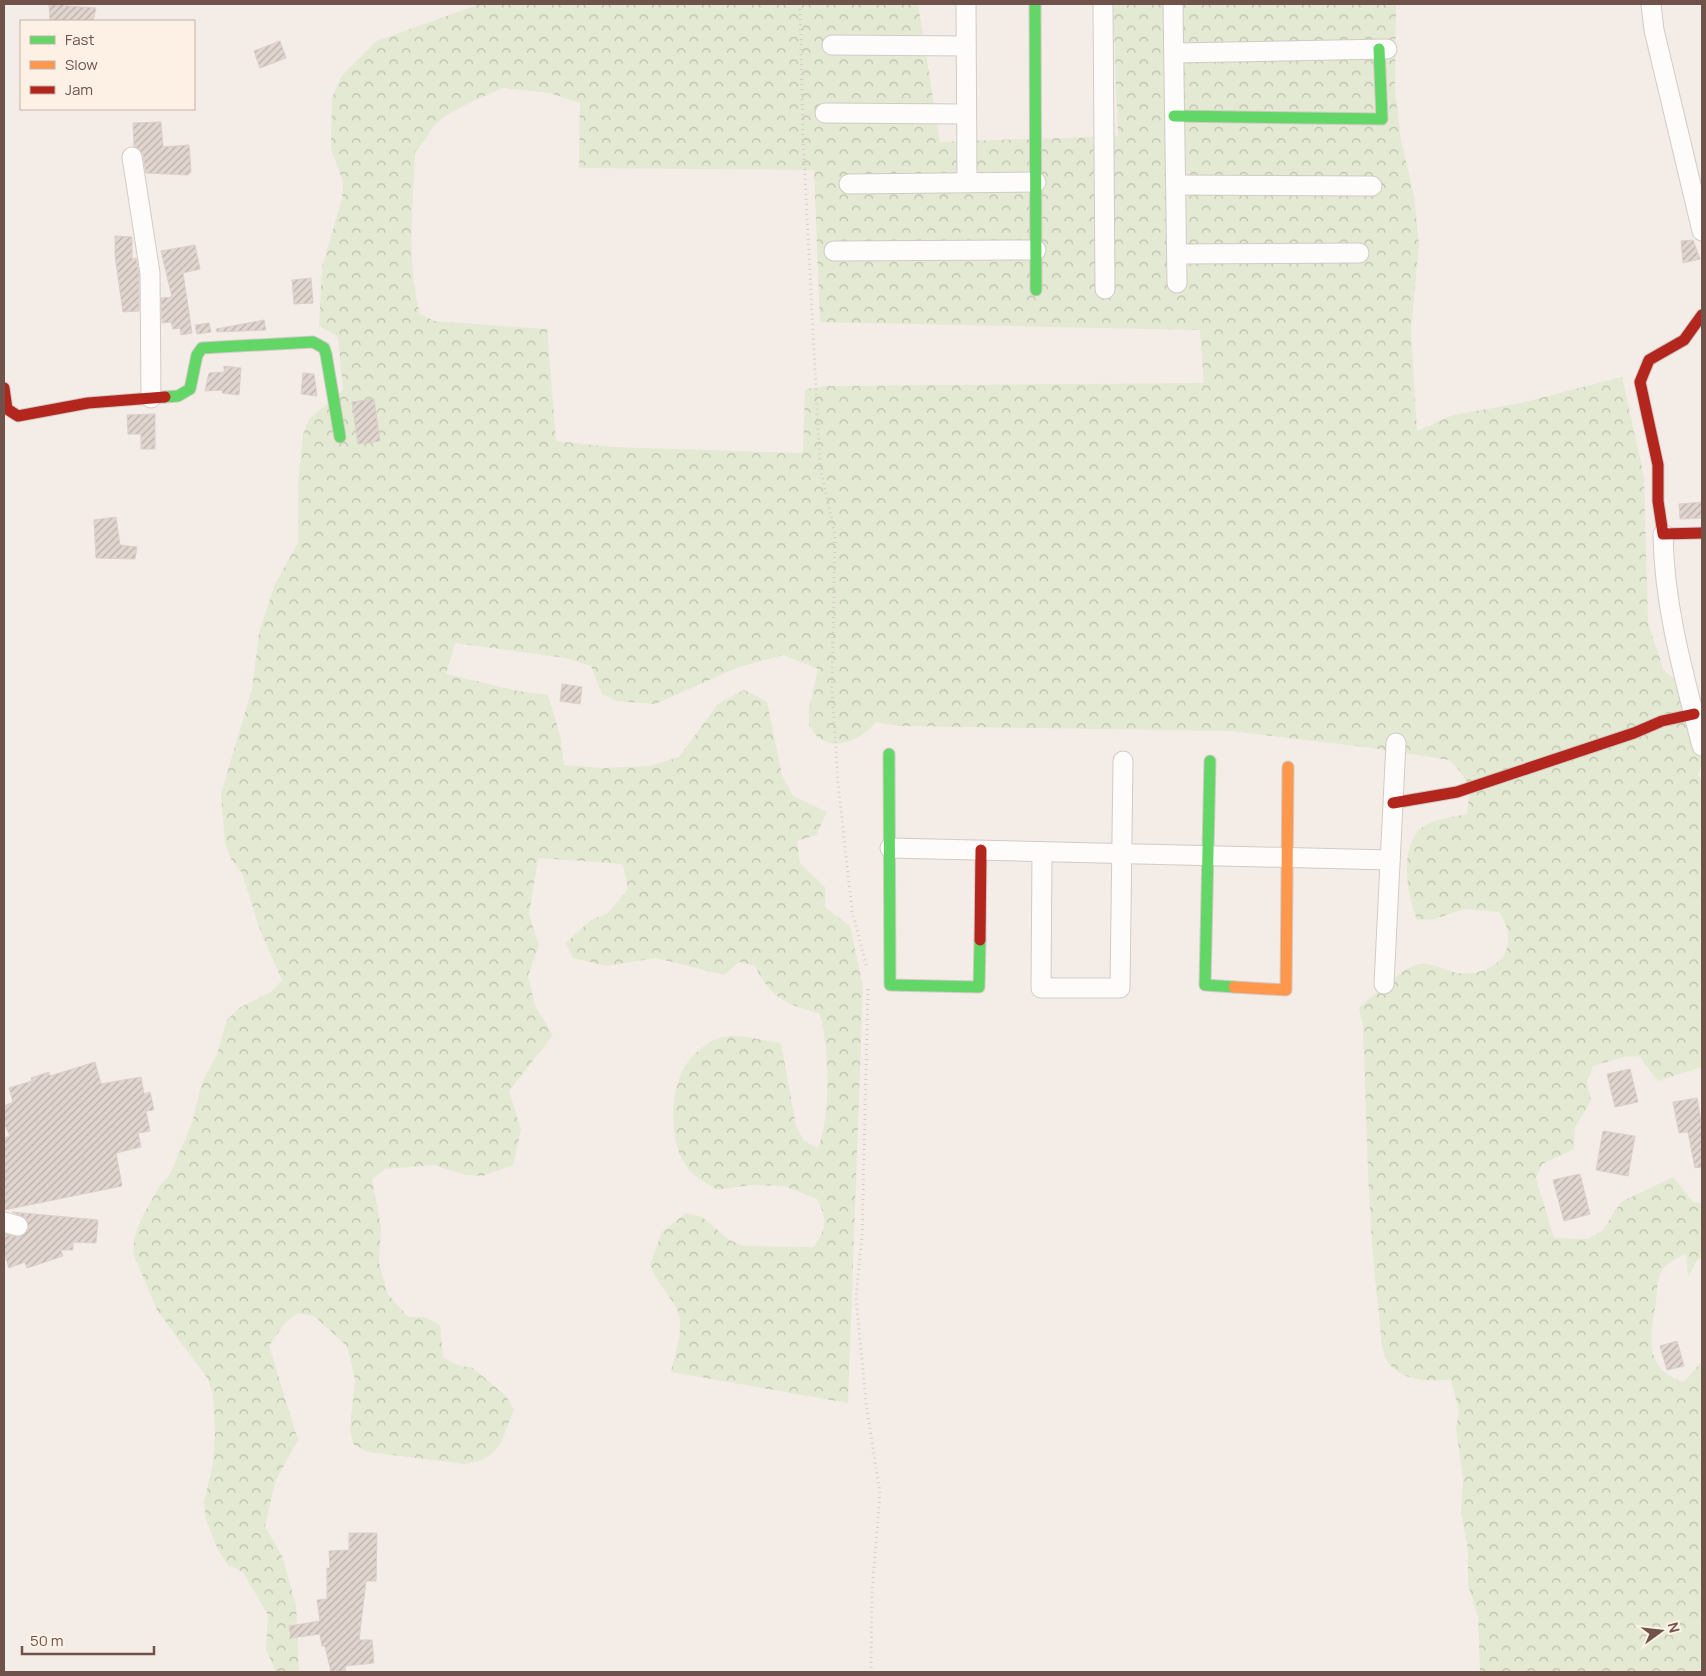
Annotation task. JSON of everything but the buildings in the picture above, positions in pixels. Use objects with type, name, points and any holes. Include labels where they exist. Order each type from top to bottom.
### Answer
[{"type":"street","points":[[966,4],[967,182]]},
{"type":"street","points":[[1035,4],[1036,290]]},
{"type":"street","points":[[1103,4],[1104,289]]},
{"type":"street","points":[[1173,4],[1177,283]]},
{"type":"street","points":[[1651,4],[1654,30],[1702,231]]},
{"type":"street","points":[[832,46],[966,46]]},
{"type":"street","points":[[1174,53],[1383,49],[1382,119],[1174,116]]},
{"type":"street","points":[[825,114],[966,114]]},
{"type":"street","points":[[132,156],[150,273],[151,398]]},
{"type":"street","points":[[849,184],[1036,182]]},
{"type":"street","points":[[1176,185],[1372,186]]},
{"type":"street","points":[[834,251],[1036,250]]},
{"type":"street","points":[[1177,254],[1359,253]]},
{"type":"street","points":[[1702,315],[1695,328],[1681,342],[1647,361],[1640,382],[1658,465],[1658,501],[1663,534],[1663,572],[1670,615],[1702,746]]},
{"type":"street","points":[[4,388],[6,409],[9,413],[18,416],[88,403],[178,396],[190,389],[197,355],[202,348],[313,342],[324,348],[326,354],[340,437]]},
{"type":"street","points":[[1663,534],[1702,533]]},
{"type":"street","points":[[1393,803],[1457,792],[1634,733],[1662,721],[1694,714]]},
{"type":"street","points":[[1384,984],[1396,743]]},
{"type":"street","points":[[889,754],[890,985],[979,987],[981,850]]},
{"type":"street","points":[[1042,852],[1041,988],[1120,988],[1123,761]]},
{"type":"street","points":[[1210,761],[1205,985],[1286,990],[1288,767]]},
{"type":"street","points":[[890,848],[1390,860]]},
{"type":"path","points":[[800,4],[803,139],[820,466],[835,535],[832,687],[838,784],[852,912],[868,973]]},
{"type":"path","points":[[868,983],[862,1236],[856,1298],[866,1403],[880,1494],[872,1592],[871,1672]]},
{"type":"green space","points":[[480,4],[918,4],[940,142],[1118,136],[1113,4],[1396,4],[1395,91],[1401,140],[1414,196],[1419,245],[1411,331],[1417,431],[1453,415],[1521,403],[1622,377],[1644,477],[1648,623],[1664,671],[1702,698],[1702,764],[1698,774],[1702,780],[1702,1067],[1658,1081],[1639,1056],[1623,1057],[1593,1066],[1587,1082],[1591,1100],[1575,1128],[1574,1149],[1542,1164],[1536,1178],[1554,1238],[1588,1239],[1603,1230],[1621,1202],[1673,1177],[1693,1202],[1702,1204],[1702,1257],[1696,1262],[1688,1277],[1686,1254],[1669,1263],[1661,1272],[1651,1339],[1652,1350],[1661,1369],[1684,1382],[1702,1361],[1702,1672],[1480,1672],[1478,1617],[1468,1585],[1468,1549],[1461,1513],[1463,1479],[1456,1428],[1459,1412],[1451,1380],[1427,1380],[1404,1375],[1387,1361],[1383,1348],[1372,1242],[1363,1026],[1359,1008],[1394,978],[1419,964],[1464,974],[1486,970],[1503,957],[1508,940],[1506,926],[1499,912],[1465,909],[1434,919],[1417,920],[1413,910],[1408,884],[1407,858],[1415,835],[1427,824],[1467,814],[1470,787],[1460,771],[1449,760],[1372,748],[1231,731],[898,726],[876,722],[858,737],[835,744],[819,738],[809,725],[809,708],[818,669],[783,655],[739,667],[655,704],[616,701],[602,694],[591,666],[566,658],[455,643],[446,674],[518,691],[548,695],[560,735],[564,765],[602,768],[650,766],[679,757],[718,704],[744,690],[767,702],[782,775],[793,796],[827,812],[816,835],[797,841],[800,863],[825,887],[825,907],[850,926],[863,987],[848,1403],[671,1372],[679,1339],[679,1314],[650,1265],[662,1232],[686,1213],[702,1217],[728,1239],[743,1246],[814,1247],[824,1223],[823,1213],[817,1199],[784,1186],[750,1185],[717,1190],[692,1173],[682,1160],[675,1136],[673,1110],[677,1085],[683,1069],[701,1049],[711,1042],[723,1037],[739,1036],[781,1043],[796,1126],[804,1141],[818,1148],[827,1100],[827,1061],[823,1027],[819,1013],[797,1007],[780,998],[766,985],[755,966],[739,962],[724,975],[656,958],[606,966],[573,958],[566,943],[591,920],[608,913],[628,889],[623,864],[538,858],[529,915],[539,945],[528,976],[535,1006],[553,1035],[509,1091],[521,1130],[513,1165],[483,1176],[466,1175],[434,1165],[385,1169],[372,1179],[381,1227],[379,1262],[387,1293],[408,1317],[425,1317],[440,1325],[443,1357],[457,1365],[473,1368],[506,1396],[514,1410],[498,1447],[486,1458],[477,1462],[465,1464],[368,1452],[353,1444],[350,1428],[355,1379],[347,1346],[314,1316],[298,1313],[285,1323],[269,1346],[298,1440],[275,1482],[265,1526],[282,1556],[296,1605],[299,1672],[276,1672],[266,1649],[268,1615],[243,1572],[228,1565],[218,1550],[206,1519],[204,1503],[213,1463],[215,1430],[213,1395],[208,1379],[157,1310],[133,1253],[135,1236],[141,1219],[159,1187],[170,1174],[192,1123],[202,1083],[217,1054],[227,1020],[239,1008],[271,992],[282,980],[260,930],[242,873],[231,859],[225,843],[221,794],[252,689],[259,633],[275,584],[298,543],[298,486],[303,435],[309,419],[343,390],[338,337],[319,326],[322,267],[342,199],[343,181],[331,149],[332,98],[341,77],[377,41]],"holes":[[[504,88],[550,93],[580,103],[579,168],[814,170],[820,322],[1200,330],[1204,383],[828,386],[805,389],[803,453],[612,447],[556,441],[547,329],[434,321],[420,314],[413,275],[412,254],[415,152],[433,127],[446,116],[476,99]]]},
{"type":"traffic: fast","points":[[1035,4],[1036,290]]},
{"type":"traffic: fast","points":[[1174,116],[1382,119],[1379,49]]},
{"type":"traffic: fast","points":[[165,397],[178,396],[190,389],[197,355],[202,348],[313,342],[324,348],[326,354],[340,437]]},
{"type":"traffic: fast","points":[[889,754],[890,985],[979,987],[980,940]]},
{"type":"traffic: fast","points":[[1210,761],[1205,985],[1234,987]]},
{"type":"traffic: slow","points":[[1234,987],[1286,990],[1288,767]]},
{"type":"traffic: jam","points":[[1702,315],[1684,340],[1649,360],[1640,382],[1658,465],[1658,501],[1663,534],[1702,533]]},
{"type":"traffic: jam","points":[[4,388],[7,409],[18,416],[88,403],[165,397]]},
{"type":"traffic: jam","points":[[1393,803],[1457,792],[1634,733],[1662,721],[1694,714]]},
{"type":"traffic: jam","points":[[980,940],[981,850]]}]
